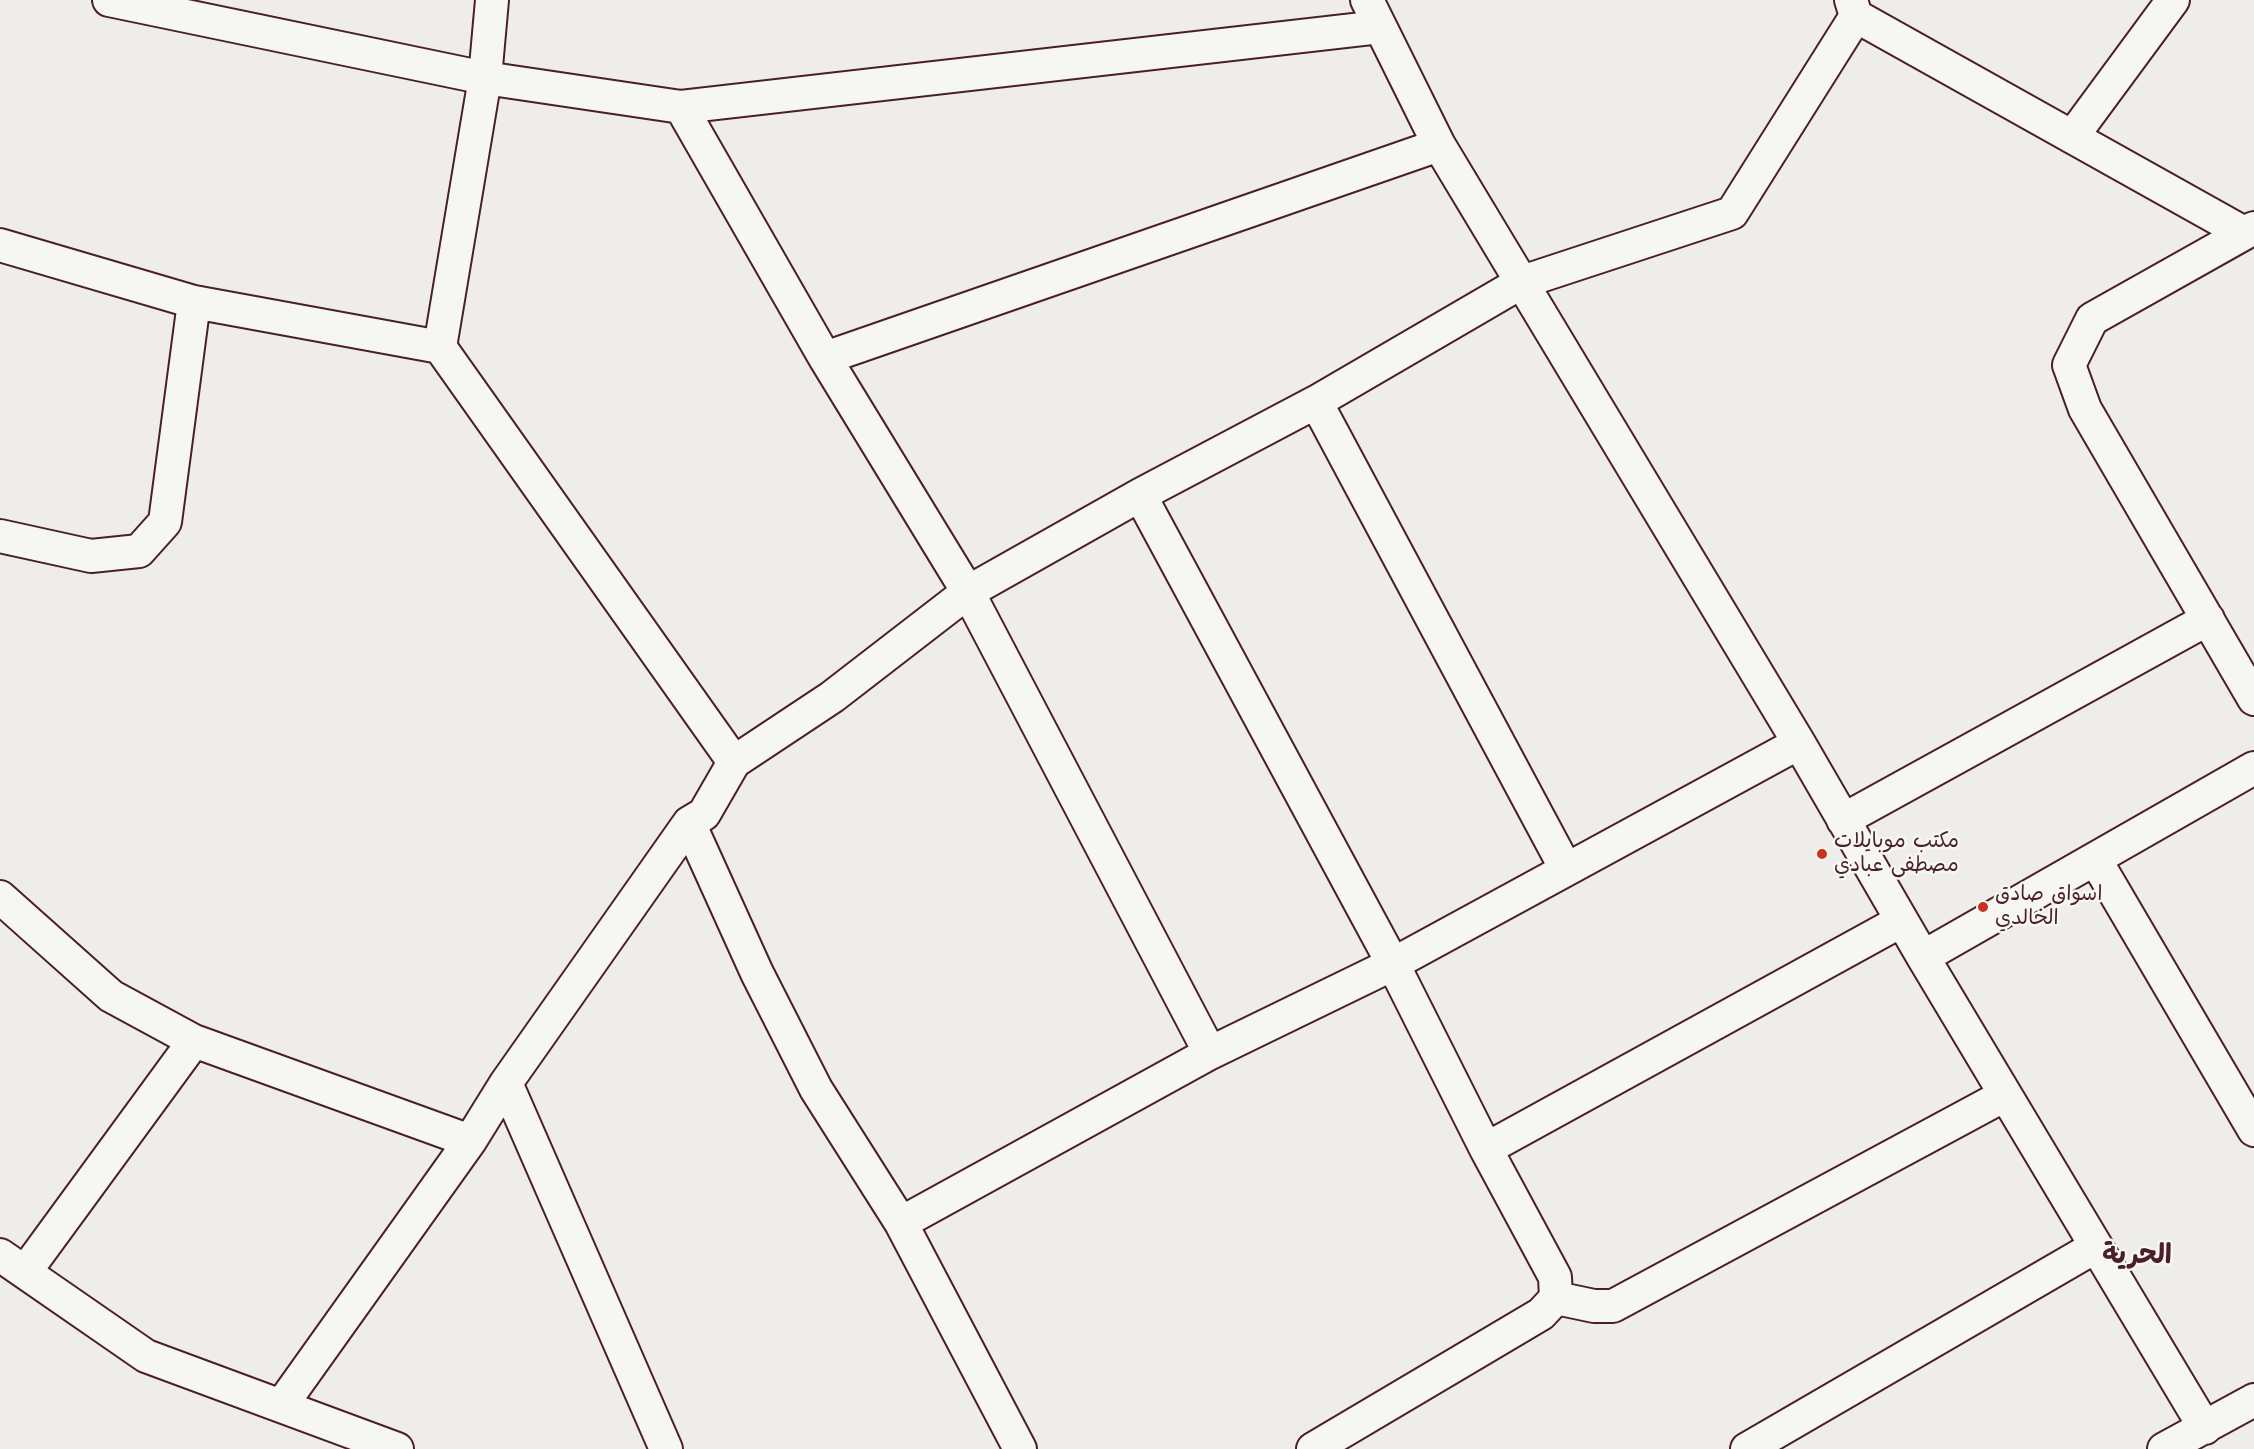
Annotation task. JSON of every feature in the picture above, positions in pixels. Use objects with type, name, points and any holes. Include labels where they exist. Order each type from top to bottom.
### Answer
[{"type":"street","points":[[109,0],[485,78],[681,107],[1373,14],[1439,145],[1799,743],[1901,921],[2205,1428]]},
{"type":"street","points":[[440,347],[485,78],[492,0]]},
{"type":"street","points":[[2072,137],[2173,0]]},
{"type":"street","points":[[281,1406],[470,1142],[506,1083],[689,823],[704,814],[734,762],[832,697],[968,592],[1140,495],[1316,402],[1522,282],[1732,213],[1853,8],[2072,137],[2249,230]]},
{"type":"street","points":[[681,107],[825,358],[968,592],[1210,1053]]},
{"type":"street","points":[[825,358],[1439,145]]},
{"type":"street","points":[[2249,230],[2092,320],[2069,365],[2085,410],[2254,699]]},
{"type":"street","points":[[0,245],[194,303],[440,347],[734,762]]},
{"type":"street","points":[[0,536],[91,556],[140,551],[165,522],[194,303]]},
{"type":"street","points":[[1316,402],[1566,869]]},
{"type":"street","points":[[1140,495],[1393,964],[1486,1149],[1555,1277],[1556,1298],[1541,1314],[1313,1449]]},
{"type":"street","points":[[1843,820],[2208,619]]},
{"type":"street","points":[[901,1223],[1210,1053],[1393,964],[1799,743]]},
{"type":"street","points":[[1923,957],[2254,768]]},
{"type":"street","points":[[689,823],[757,973],[816,1089],[901,1223],[1020,1449]]},
{"type":"street","points":[[2095,859],[2254,1130]]},
{"type":"street","points":[[0,897],[111,996],[194,1041],[470,1142]]},
{"type":"street","points":[[1486,1149],[1901,921]]},
{"type":"street","points":[[194,1041],[13,1263],[146,1356],[397,1449]]},
{"type":"street","points":[[506,1083],[666,1449]]},
{"type":"street","points":[[1556,1298],[1613,1306],[2005,1095]]},
{"type":"street","points":[[1748,1449],[2095,1247]]},
{"type":"street","points":[[2164,1449],[2254,1401]]},
{"type":"place","name":"مكتب موبايلات مصطفى عبادي","points":[[1822,854]]},
{"type":"place","name":"اسواق صادق الخالدي","points":[[1983,907]]},
{"type":"district","name":"الحرية","points":[[2137,1256]]}]
